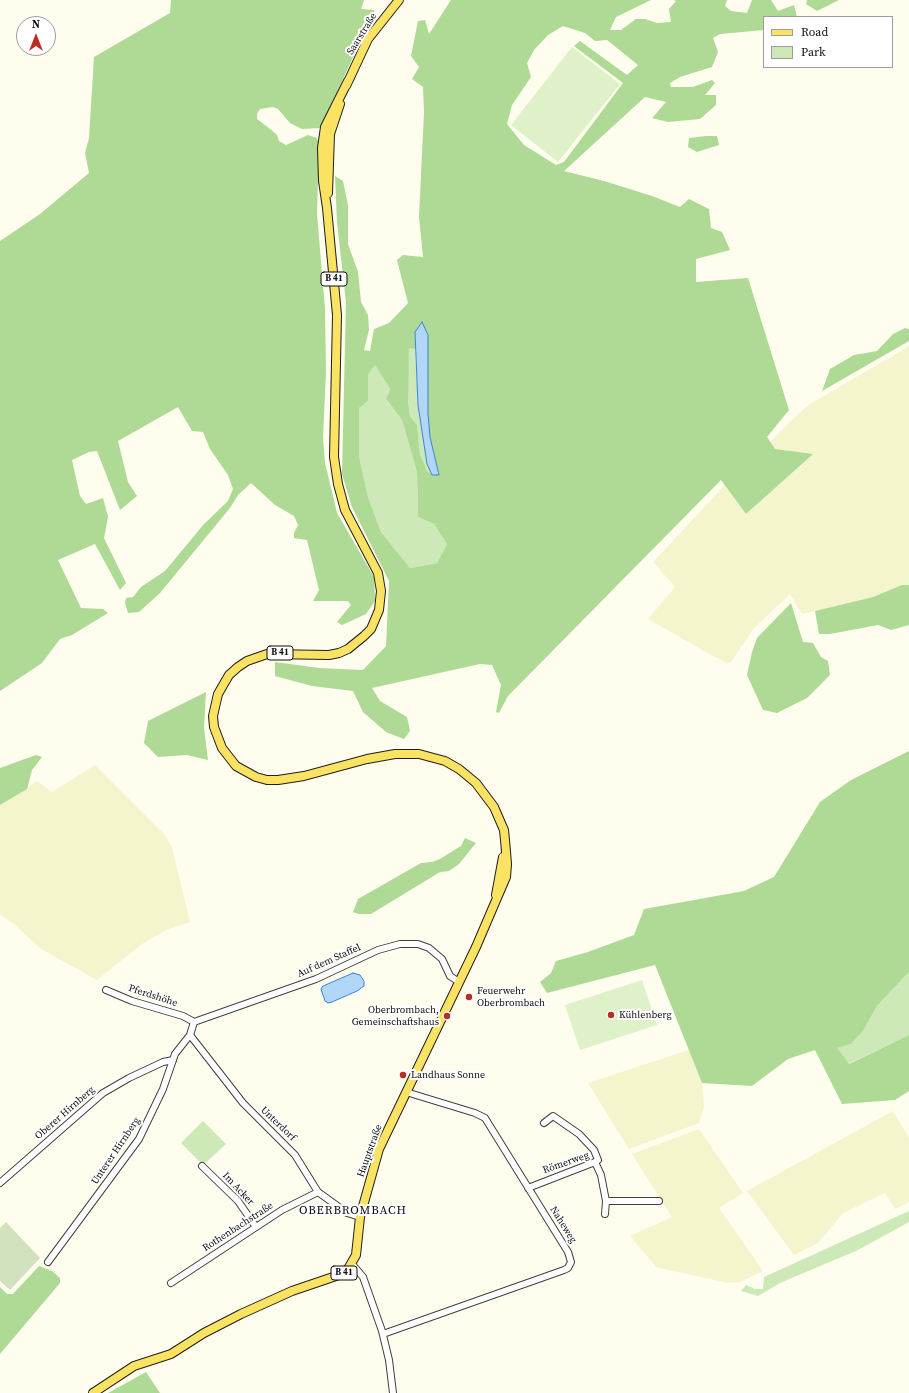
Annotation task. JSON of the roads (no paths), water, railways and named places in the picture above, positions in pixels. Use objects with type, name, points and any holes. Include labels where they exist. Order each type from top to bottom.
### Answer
[{"type":"main road","name":"Saarstraße","points":[[399,0],[368,39],[329,117],[323,135],[323,181],[327,208],[337,321],[334,445],[336,471],[345,510],[378,573],[381,591],[379,610],[371,629],[352,646],[339,653],[329,655],[267,654],[247,661],[229,675],[218,694],[213,716],[217,738],[222,748],[236,766],[267,780],[304,776],[367,759],[395,754],[419,754],[433,757],[460,769],[480,787],[494,807],[504,830],[507,864],[506,876],[495,902]]},
{"type":"main road","name":"Hauptstraße","points":[[352,1264],[358,1250],[360,1217],[379,1149],[459,982],[495,902]]},
{"type":"main road","name":"B 41","points":[[93,1393],[134,1366],[178,1351],[204,1333],[292,1291],[339,1275],[352,1264]]},
{"type":"street","name":"Auf dem Staffel","points":[[194,1022],[316,979],[378,950],[400,944],[418,944],[429,948],[442,959],[450,976],[459,982]]},
{"type":"street","name":"Pferdshöhe","points":[[106,990],[132,1001],[183,1016],[194,1022]]},
{"type":"street","name":"Unterer Hirnberg","points":[[48,1262],[139,1139],[163,1089],[177,1051],[190,1035],[194,1022]]},
{"type":"street","name":"Unterdorf","points":[[190,1035],[240,1099],[295,1155],[318,1192],[347,1213],[360,1217]]},
{"type":"street","name":"Oberer Hirnberg","points":[[0,1183],[103,1093],[129,1078],[163,1062],[173,1060]]},
{"type":"street","name":"Naheweg","points":[[383,1334],[568,1268],[571,1262],[571,1257],[485,1118],[475,1113],[406,1092]]},
{"type":"street","points":[[544,1123],[553,1116],[579,1134],[594,1150],[598,1160],[595,1162]]},
{"type":"street","name":"Römerweg","points":[[528,1188],[595,1162],[601,1175],[606,1201],[605,1214]]},
{"type":"street","name":"Im Acker","points":[[202,1166],[238,1201],[256,1227]]},
{"type":"street","name":"Rothenbachstraße","points":[[171,1283],[282,1210],[318,1192]]},
{"type":"street","points":[[606,1201],[659,1201]]},
{"type":"street","points":[[352,1264],[363,1277],[383,1334],[389,1360],[393,1393]]},
{"type":"water","points":[[422,322],[428,335],[428,414],[430,437],[439,475],[432,475],[427,464],[418,405],[415,332]]},
{"type":"water","points":[[353,973],[360,975],[364,981],[364,986],[357,991],[332,1002],[328,1003],[325,1001],[321,989],[323,986]]},
{"type":"place","name":"Feuerwehr Oberbrombach","points":[[469,997]]},
{"type":"place","name":"Kühlenberg","points":[[611,1015]]},
{"type":"place","name":"Oberbrombach, Gemeinschaftshaus","points":[[447,1016]]},
{"type":"place","name":"Landhaus Sonne","points":[[403,1075]]},
{"type":"district","name":"OBERBROMBACH","points":[[353,1211]]}]
